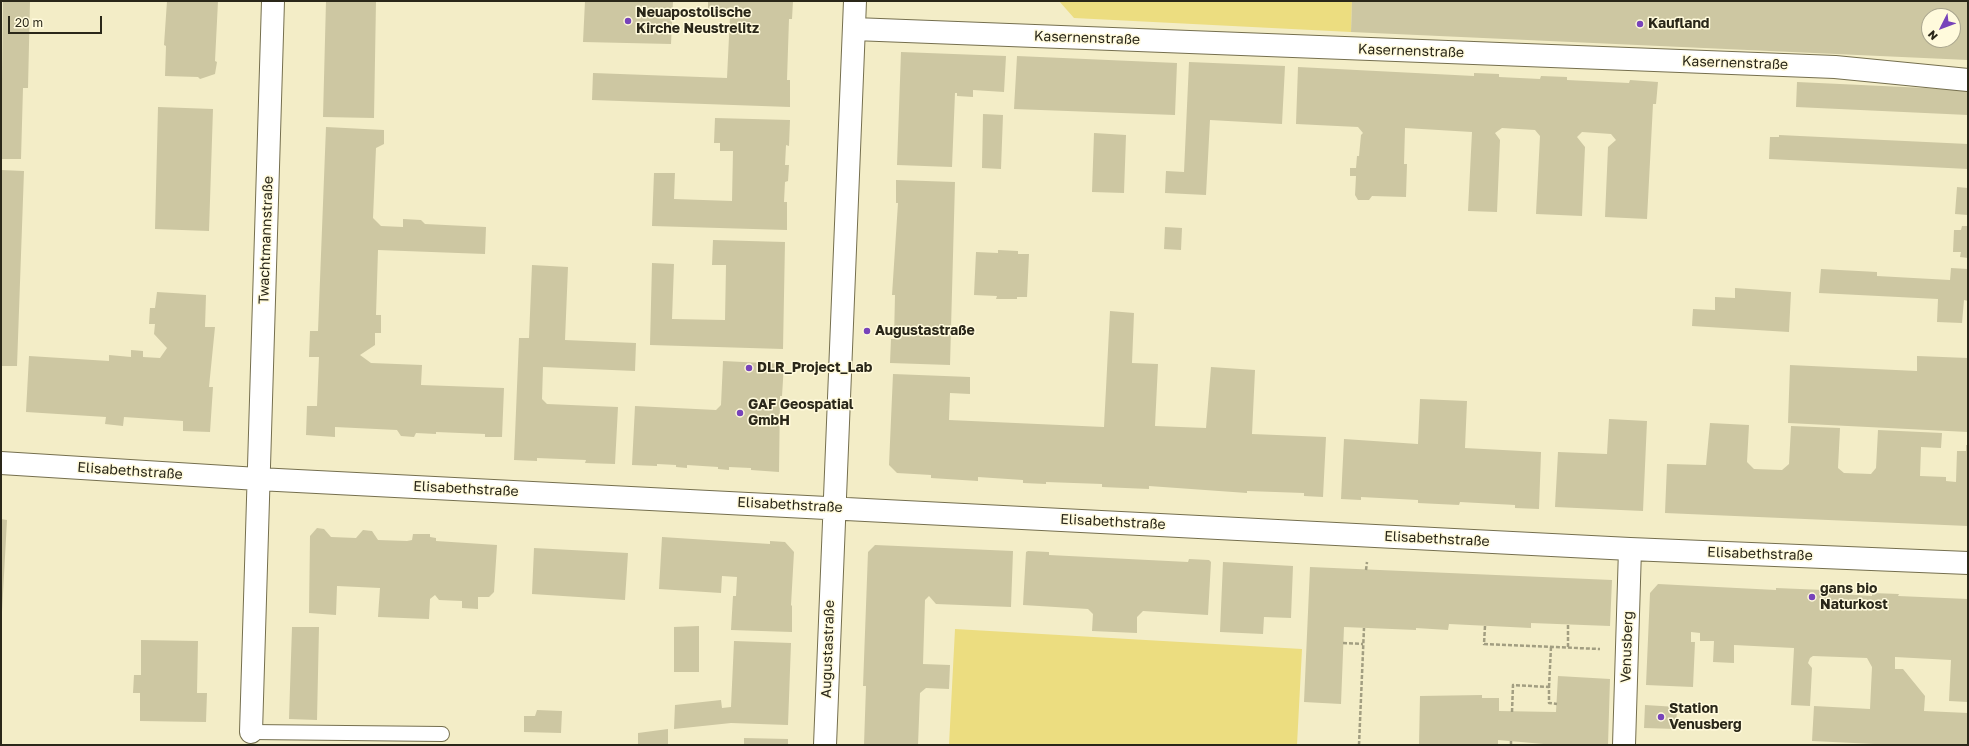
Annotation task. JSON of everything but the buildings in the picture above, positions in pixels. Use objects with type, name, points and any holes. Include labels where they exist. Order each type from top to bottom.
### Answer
[{"type":"street","name":"Twachtmannstraße","points":[[258,479],[273,1]]},
{"type":"street","name":"Augustastraße","points":[[825,745],[855,1]]},
{"type":"street","name":"Kasernenstraße","points":[[854,29],[1835,67],[1968,80]]},
{"type":"street","name":"Elisabethstraße","points":[[1,463],[258,479],[834,507],[1630,549],[1968,562]]},
{"type":"street","points":[[251,732],[258,479]]},
{"type":"street","name":"Venusberg","points":[[1624,745],[1630,549]]},
{"type":"lane","points":[[251,732],[442,734]]},
{"type":"path","points":[[1568,625],[1568,647]]},
{"type":"path","points":[[1485,626],[1484,644],[1576,648]]},
{"type":"path","points":[[1359,745],[1364,628]]},
{"type":"path","points":[[1343,643],[1363,644]]},
{"type":"path","points":[[1551,647],[1549,703],[1557,704]]},
{"type":"path","points":[[1512,712],[1513,685],[1549,687]]},
{"type":"path","points":[[1511,740],[1511,745]]},
{"type":"shaded area","points":[[1059,1],[1352,1],[1351,32],[1074,18]]},
{"type":"shaded area","points":[[955,629],[1302,649],[1297,745],[949,745]]},
{"type":"place","name":"Neuapostolische Kirche Neustrelitz","points":[[628,21]]},
{"type":"place","name":"Kaufland","points":[[1640,24]]},
{"type":"place","name":"Augustastraße","points":[[867,331]]},
{"type":"place","name":"DLR_Project_Lab","points":[[749,368]]},
{"type":"place","name":"GAF Geospatial GmbH","points":[[740,413]]},
{"type":"place","name":"gans bio Naturkost","points":[[1812,597]]},
{"type":"place","name":"Station Venusberg","points":[[1661,717]]}]
